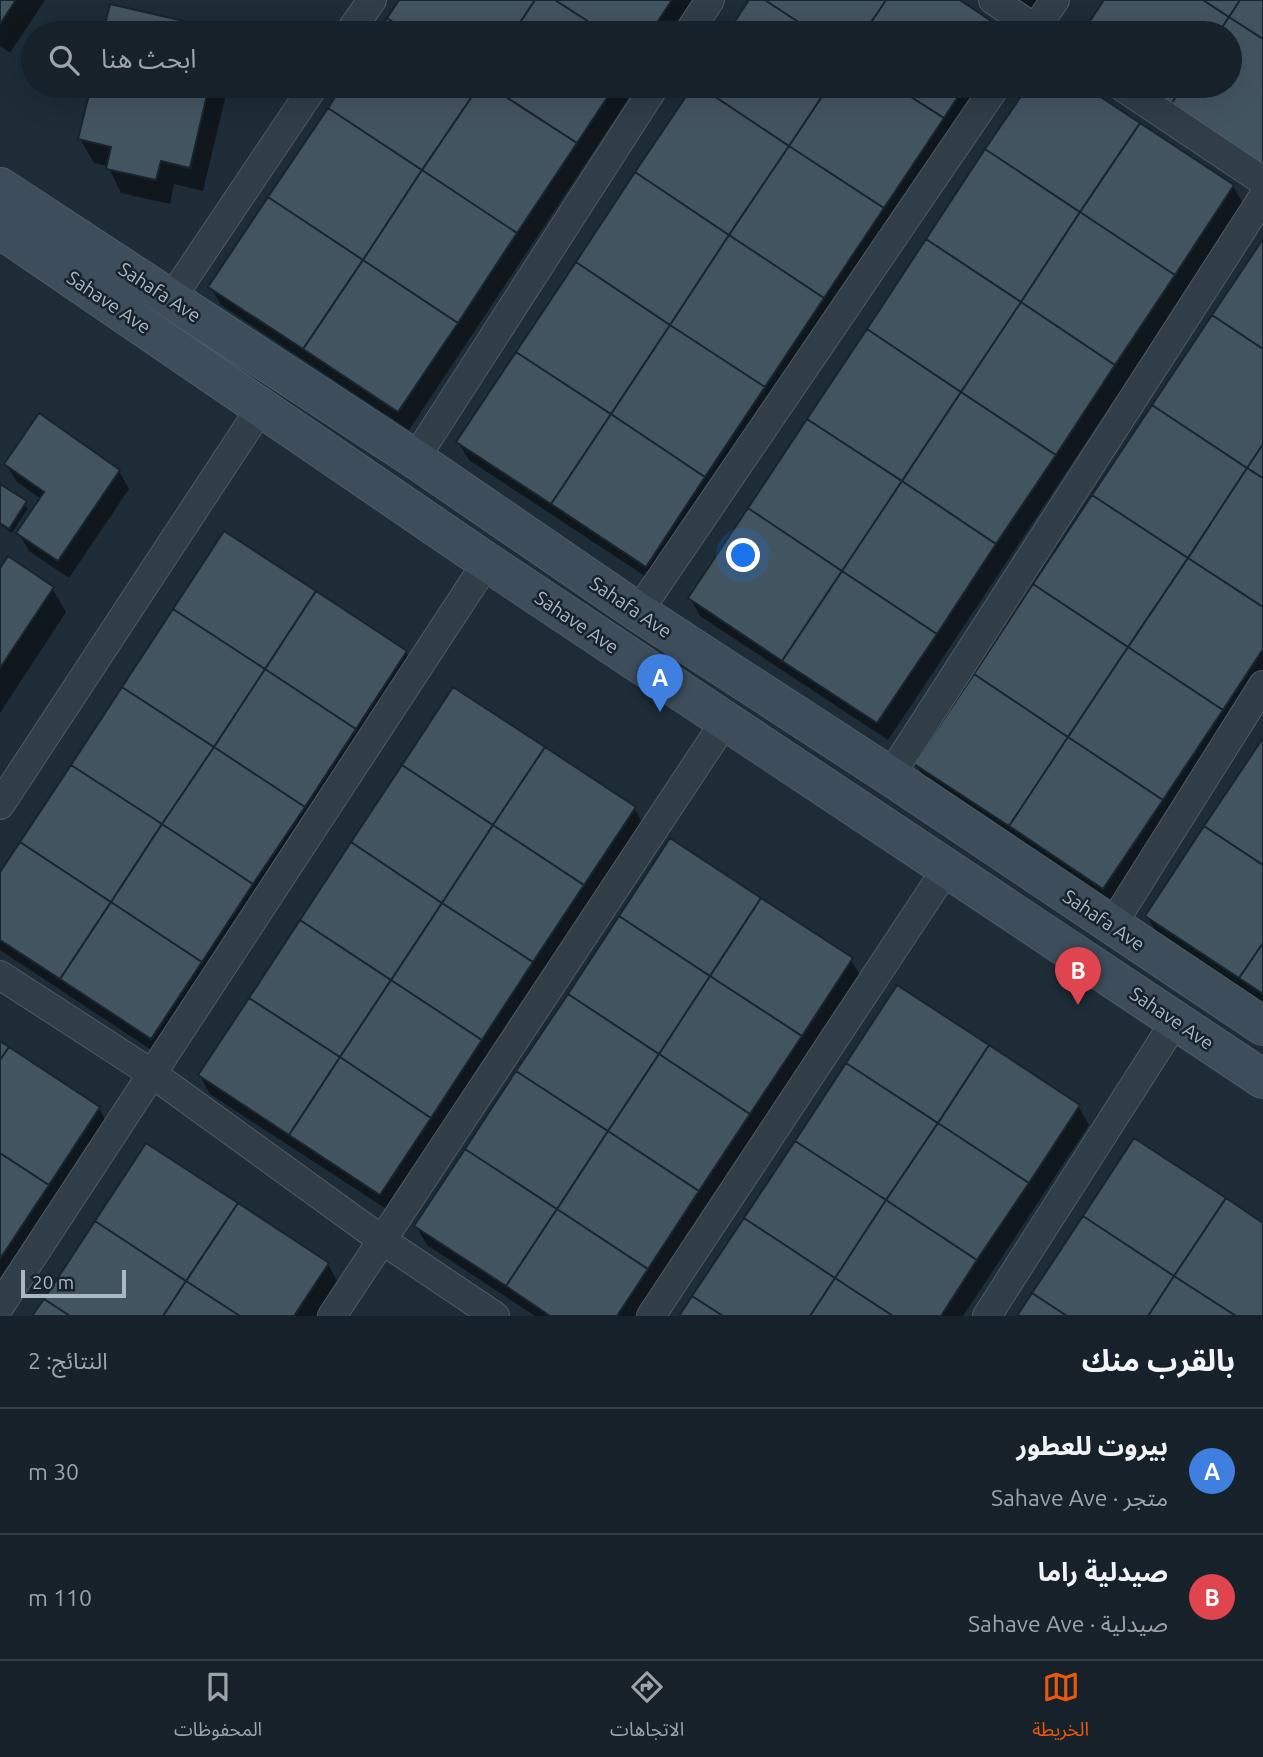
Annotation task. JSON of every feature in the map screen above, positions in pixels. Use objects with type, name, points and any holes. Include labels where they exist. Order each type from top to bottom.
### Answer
[{"type":"main road","name":"Sahafa Ave","points":[[0,187],[415,458],[638,612],[890,776],[1263,1026]]},
{"type":"main road","name":"Sahave Ave","points":[[0,229],[487,562],[1263,1079]]},
{"type":"street","points":[[357,21],[372,0]]},
{"type":"street","points":[[696,21],[710,0]]},
{"type":"street","points":[[993,0],[1021,21]]},
{"type":"street","points":[[1043,21],[1055,0]]},
{"type":"street","points":[[171,299],[306,98]]},
{"type":"street","points":[[415,458],[646,98]]},
{"type":"street","points":[[638,612],[988,98]]},
{"type":"street","points":[[1139,98],[1263,181]]},
{"type":"street","points":[[890,776],[1263,197]]},
{"type":"street","points":[[0,805],[262,407]]},
{"type":"street","points":[[0,1306],[154,1075],[487,562]]},
{"type":"street","points":[[1112,925],[1263,685]]},
{"type":"street","points":[[332,1316],[726,720]]},
{"type":"street","points":[[651,1316],[947,868]]},
{"type":"street","points":[[0,975],[154,1075],[382,1240],[495,1316]]},
{"type":"street","points":[[987,1316],[1176,1020]]},
{"type":"building","points":[[0,0],[16,0],[0,24]]},
{"type":"building","points":[[399,0],[535,0],[521,21],[392,21],[387,18]]},
{"type":"building","points":[[535,0],[555,0],[587,21],[521,21]]},
{"type":"building","points":[[555,0],[672,0],[658,21],[587,21]]},
{"type":"building","points":[[749,0],[765,0],[797,21],[735,21]]},
{"type":"building","points":[[765,0],[886,0],[872,21],[797,21]]},
{"type":"building","points":[[886,0],[960,0],[991,21],[872,21]]},
{"type":"building","points":[[1104,0],[1203,0],[1229,17],[1226,21],[1090,21]]},
{"type":"building","points":[[1203,0],[1240,0],[1229,17]]},
{"type":"building","points":[[1240,0],[1263,0],[1263,39],[1242,25],[1242,21],[1229,17]]},
{"type":"building","points":[[110,4],[184,21],[106,21]]},
{"type":"building","points":[[1242,25],[1263,39],[1263,168],[1169,107],[1175,98],[1242,98]]},
{"type":"building","points":[[88,98],[206,98],[190,168],[161,161],[156,180],[106,169],[111,147],[78,139]]},
{"type":"building","points":[[334,98],[471,98],[422,170],[328,108]]},
{"type":"building","points":[[471,98],[508,98],[577,143],[517,233],[422,170]]},
{"type":"building","points":[[508,98],[607,98],[577,143]]},
{"type":"building","points":[[685,98],[717,98],[789,146],[729,235],[635,172]]},
{"type":"building","points":[[717,98],[821,98],[789,146]]},
{"type":"building","points":[[821,98],[913,98],[944,118],[884,208],[789,146]]},
{"type":"building","points":[[913,98],[957,98],[944,118]]},
{"type":"building","points":[[1020,98],[1102,98],[1140,123],[1080,212],[985,149]]},
{"type":"building","points":[[1156,98],[1175,98],[1169,107]]},
{"type":"building","points":[[328,108],[422,170],[363,260],[268,197]]},
{"type":"building","points":[[1140,123],[1234,185],[1175,275],[1080,212]]},
{"type":"building","points":[[789,146],[884,208],[824,298],[729,235]]},
{"type":"building","points":[[985,149],[1080,212],[1021,302],[926,239]]},
{"type":"building","points":[[422,170],[517,233],[458,323],[363,260]]},
{"type":"building","points":[[635,172],[729,235],[670,325],[576,262]]},
{"type":"building","points":[[268,197],[363,260],[303,349],[208,287]]},
{"type":"building","points":[[1080,212],[1175,275],[1115,365],[1021,302]]},
{"type":"building","points":[[729,235],[824,298],[765,387],[670,325]]},
{"type":"building","points":[[926,239],[1021,302],[961,392],[867,329]]},
{"type":"building","points":[[1263,239],[1263,349],[1212,315]]},
{"type":"building","points":[[363,260],[458,323],[398,412],[303,349]]},
{"type":"building","points":[[576,262],[670,325],[611,414],[516,352]]},
{"type":"building","points":[[1021,302],[1115,365],[1056,455],[961,392]]},
{"type":"building","points":[[1212,315],[1263,349],[1263,444],[1247,468],[1152,405]]},
{"type":"building","points":[[670,325],[765,387],[705,477],[611,414]]},
{"type":"building","points":[[867,329],[961,392],[902,481],[807,419]]},
{"type":"building","points":[[516,352],[611,414],[551,504],[456,442]]},
{"type":"building","points":[[961,392],[1056,455],[996,544],[902,481]]},
{"type":"building","points":[[1152,405],[1247,468],[1188,558],[1092,495]]},
{"type":"building","points":[[39,413],[120,470],[58,561],[16,533],[44,492],[4,464]]},
{"type":"building","points":[[611,414],[705,477],[646,567],[551,504]]},
{"type":"building","points":[[807,419],[902,481],[842,571],[748,508]]},
{"type":"building","points":[[1263,444],[1263,478],[1247,468]]},
{"type":"building","points":[[1247,468],[1263,478],[1263,607],[1188,558]]},
{"type":"building","points":[[902,481],[996,544],[937,634],[842,571]]},
{"type":"building","points":[[0,484],[27,501],[9,529],[0,523]]},
{"type":"building","points":[[1092,495],[1188,558],[1128,647],[1033,584]]},
{"type":"building","points":[[748,508],[842,571],[782,661],[688,598]]},
{"type":"building","points":[[224,531],[316,591],[265,669],[173,609]]},
{"type":"building","points":[[8,556],[54,587],[0,668],[0,568]]},
{"type":"building","points":[[1188,558],[1263,607],[1263,649],[1223,710],[1128,647]]},
{"type":"building","points":[[842,571],[937,634],[877,723],[782,661]]},
{"type":"building","points":[[1033,584],[1128,647],[1068,737],[974,674]]},
{"type":"building","points":[[316,591],[407,651],[356,729],[265,669]]},
{"type":"building","points":[[173,609],[265,669],[214,747],[122,687]]},
{"type":"building","points":[[1128,647],[1223,710],[1163,800],[1068,737]]},
{"type":"building","points":[[265,669],[356,729],[305,807],[214,747]]},
{"type":"building","points":[[974,674],[1068,737],[1009,826],[914,764]]},
{"type":"building","points":[[122,687],[214,747],[162,824],[71,765]]},
{"type":"building","points":[[453,687],[545,747],[493,825],[402,765]]},
{"type":"building","points":[[1068,737],[1163,800],[1103,889],[1009,826]]},
{"type":"building","points":[[1263,738],[1263,865],[1204,826]]},
{"type":"building","points":[[214,747],[305,807],[253,884],[162,824]]},
{"type":"building","points":[[545,747],[636,807],[584,885],[493,825]]},
{"type":"building","points":[[71,765],[162,824],[111,902],[20,842]]},
{"type":"building","points":[[402,765],[493,825],[442,903],[351,842]]},
{"type":"building","points":[[162,824],[253,884],[202,962],[111,902]]},
{"type":"building","points":[[493,825],[584,885],[533,962],[442,903]]},
{"type":"building","points":[[1204,826],[1263,865],[1263,943],[1239,978],[1145,916]]},
{"type":"building","points":[[670,838],[761,898],[710,976],[619,916]]},
{"type":"building","points":[[20,842],[111,902],[60,979],[0,940],[0,872]]},
{"type":"building","points":[[351,842],[442,903],[391,980],[300,920]]},
{"type":"building","points":[[761,898],[853,958],[802,1036],[710,976]]},
{"type":"building","points":[[111,902],[202,962],[151,1039],[60,979]]},
{"type":"building","points":[[442,903],[533,962],[482,1040],[391,980]]},
{"type":"building","points":[[619,916],[710,976],[659,1054],[568,994]]},
{"type":"building","points":[[300,920],[391,980],[340,1057],[249,998]]},
{"type":"building","points":[[1263,943],[1263,994],[1239,978]]},
{"type":"building","points":[[710,976],[802,1036],[750,1114],[659,1054]]},
{"type":"building","points":[[391,980],[482,1040],[431,1118],[340,1057]]},
{"type":"building","points":[[897,985],[989,1045],[938,1123],[846,1063]]},
{"type":"building","points":[[568,994],[659,1054],[608,1131],[516,1071]]},
{"type":"building","points":[[249,998],[340,1057],[289,1135],[198,1075]]},
{"type":"building","points":[[0,1041],[9,1047],[0,1060]]},
{"type":"building","points":[[989,1045],[1080,1105],[1029,1183],[938,1123]]},
{"type":"building","points":[[9,1047],[100,1107],[49,1185],[0,1153],[0,1060]]},
{"type":"building","points":[[659,1054],[750,1114],[699,1191],[608,1131]]},
{"type":"building","points":[[340,1057],[431,1118],[380,1195],[289,1135]]},
{"type":"building","points":[[846,1063],[938,1123],[886,1200],[795,1141]]},
{"type":"building","points":[[516,1071],[608,1131],[557,1209],[465,1149]]},
{"type":"building","points":[[938,1123],[1029,1183],[977,1260],[886,1200]]},
{"type":"building","points":[[608,1131],[699,1191],[648,1269],[557,1209]]},
{"type":"building","points":[[1134,1138],[1226,1198],[1174,1276],[1083,1216]]},
{"type":"building","points":[[795,1141],[886,1200],[835,1278],[744,1218]]},
{"type":"building","points":[[146,1143],[238,1203],[186,1281],[95,1221]]},
{"type":"building","points":[[465,1149],[557,1209],[506,1286],[414,1226]]},
{"type":"building","points":[[0,1153],[49,1185],[0,1259]]},
{"type":"building","points":[[1226,1198],[1263,1223],[1263,1316],[1236,1316],[1174,1276]]},
{"type":"building","points":[[886,1200],[977,1260],[941,1316],[893,1316],[835,1278]]},
{"type":"building","points":[[238,1203],[329,1263],[294,1316],[240,1316],[186,1281]]},
{"type":"building","points":[[557,1209],[648,1269],[617,1316],[550,1316],[506,1286]]},
{"type":"building","points":[[1083,1216],[1174,1276],[1148,1316],[1067,1316],[1032,1293]]},
{"type":"building","points":[[744,1218],[835,1278],[810,1316],[723,1316],[692,1296]]},
{"type":"building","points":[[95,1221],[186,1281],[163,1316],[70,1316],[44,1299]]},
{"type":"building","points":[[1174,1276],[1236,1316],[1148,1316]]},
{"type":"building","points":[[835,1278],[893,1316],[810,1316]]},
{"type":"building","points":[[186,1281],[240,1316],[163,1316]]},
{"type":"building","points":[[1032,1293],[1067,1316],[1017,1316]]},
{"type":"building","points":[[692,1296],[723,1316],[679,1316]]},
{"type":"building","points":[[44,1299],[70,1316],[32,1316]]},
{"type":"place","name":"بيروت للعطور","points":[[660,712]]},
{"type":"place","name":"صيدلية راما","points":[[1078,1005]]}]
